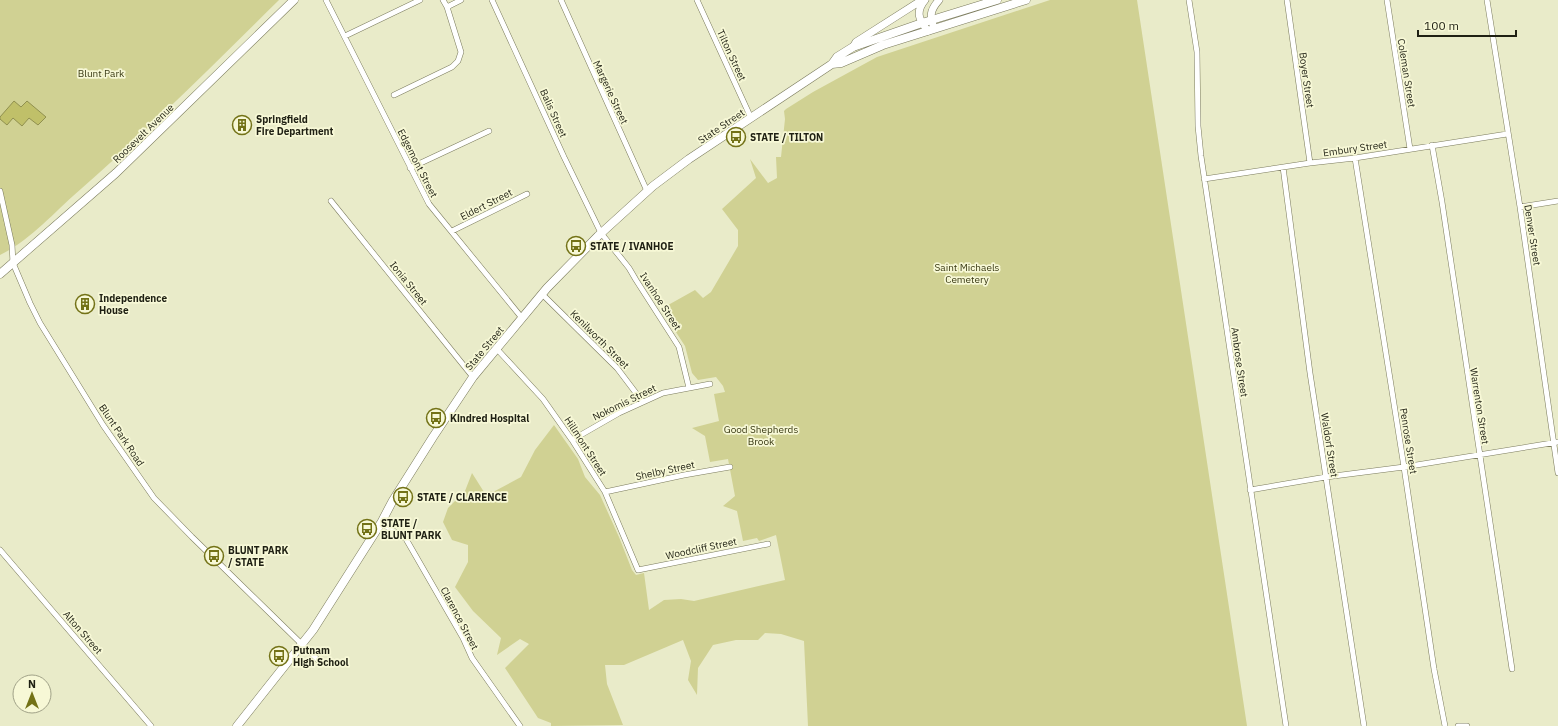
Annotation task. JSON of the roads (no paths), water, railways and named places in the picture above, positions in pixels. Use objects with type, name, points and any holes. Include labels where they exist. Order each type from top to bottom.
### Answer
[{"type":"main road","name":"Roosevelt Avenue","points":[[0,274],[116,173],[294,0]]},
{"type":"main road","points":[[924,0],[919,11],[919,16],[922,23],[931,30]]},
{"type":"main road","points":[[853,47],[856,42],[924,0]]},
{"type":"main road","points":[[931,30],[932,8],[939,0]]},
{"type":"main road","name":"State Street","points":[[237,726],[313,630],[472,377],[542,294],[601,233],[647,191],[685,162],[832,64],[837,57],[853,47],[931,20],[997,0]]},
{"type":"main road","name":"State Street","points":[[832,64],[841,64],[883,45],[1026,0]]},
{"type":"street","name":"Edgemont Street","points":[[326,0],[429,204],[522,318]]},
{"type":"street","points":[[345,36],[420,0]]},
{"type":"street","points":[[394,95],[452,67],[458,61],[461,52],[447,7],[443,0]]},
{"type":"street","points":[[447,7],[461,0]]},
{"type":"street","name":"Balis Street","points":[[492,0],[564,157],[601,233]]},
{"type":"street","name":"Margerie Street","points":[[560,0],[647,191]]},
{"type":"street","name":"Tilton Street","points":[[697,0],[751,118]]},
{"type":"street","name":"Ambrose Street","points":[[1189,0],[1196,52],[1198,126],[1204,179],[1286,726]]},
{"type":"street","name":"Boyer Street","points":[[1287,0],[1310,163]]},
{"type":"street","name":"Coleman Street","points":[[1387,0],[1410,148]]},
{"type":"street","name":"Denver Street","points":[[1487,0],[1507,134],[1520,207],[1555,443],[1558,473]]},
{"type":"street","points":[[410,168],[489,131]]},
{"type":"street","name":"Embury Street","points":[[1204,179],[1310,163],[1355,158],[1410,148],[1507,134]]},
{"type":"street","name":"Warrenton Street","points":[[1432,145],[1442,202],[1512,669]]},
{"type":"street","name":"Penrose Street","points":[[1355,158],[1404,467],[1434,669],[1445,726]]},
{"type":"street","name":"Waldorf Street","points":[[1283,167],[1298,290],[1364,726]]},
{"type":"street","name":"Blunt Park Road","points":[[0,191],[12,245],[13,263],[30,303],[40,323],[103,425],[154,498],[318,660]]},
{"type":"street","name":"Eldert Street","points":[[452,231],[527,194]]},
{"type":"street","name":"Ionia Street","points":[[331,201],[472,377]]},
{"type":"street","points":[[1520,207],[1558,201]]},
{"type":"street","name":"Ivanhoe Street","points":[[601,233],[630,268],[636,280],[680,347],[689,388]]},
{"type":"street","name":"Kenilworth Street","points":[[542,294],[617,368],[642,401]]},
{"type":"street","name":"Hillmont Street","points":[[496,348],[543,399],[572,440],[605,492],[638,570]]},
{"type":"street","name":"Nokomis Street","points":[[572,440],[642,401],[663,393],[710,384]]},
{"type":"street","points":[[1250,490],[1326,477],[1479,456],[1555,443]]},
{"type":"street","name":"Shelby Street","points":[[605,492],[730,467]]},
{"type":"street","name":"Clarence Street","points":[[381,523],[406,539],[463,638],[472,658],[520,726]]},
{"type":"street","name":"Woodcliff Street","points":[[638,570],[768,544]]},
{"type":"street","name":"Alton Street","points":[[0,550],[151,726]]},
{"type":"street","points":[[1458,726],[1467,726]]},
{"type":"place","name":"Springfield Fire Department","points":[[242,125]]},
{"type":"place","name":"STATE / TILTON","points":[[736,137]]},
{"type":"place","name":"STATE / IVANHOE","points":[[576,246]]},
{"type":"place","name":"Independence House","points":[[85,304]]},
{"type":"place","name":"Kindred Hospital","points":[[436,418]]},
{"type":"place","name":"STATE / CLARENCE","points":[[403,497]]},
{"type":"place","name":"STATE / BLUNT PARK","points":[[367,529]]},
{"type":"place","name":"BLUNT PARK / STATE","points":[[214,556]]},
{"type":"place","name":"Putnam High School","points":[[279,656]]},
{"type":"park label","name":"Blunt Park","points":[[101,73]]},
{"type":"park label","name":"Saint Michaels Cemetery","points":[[967,272]]},
{"type":"park label","name":"Good Shepherds Brook","points":[[761,434]]}]
